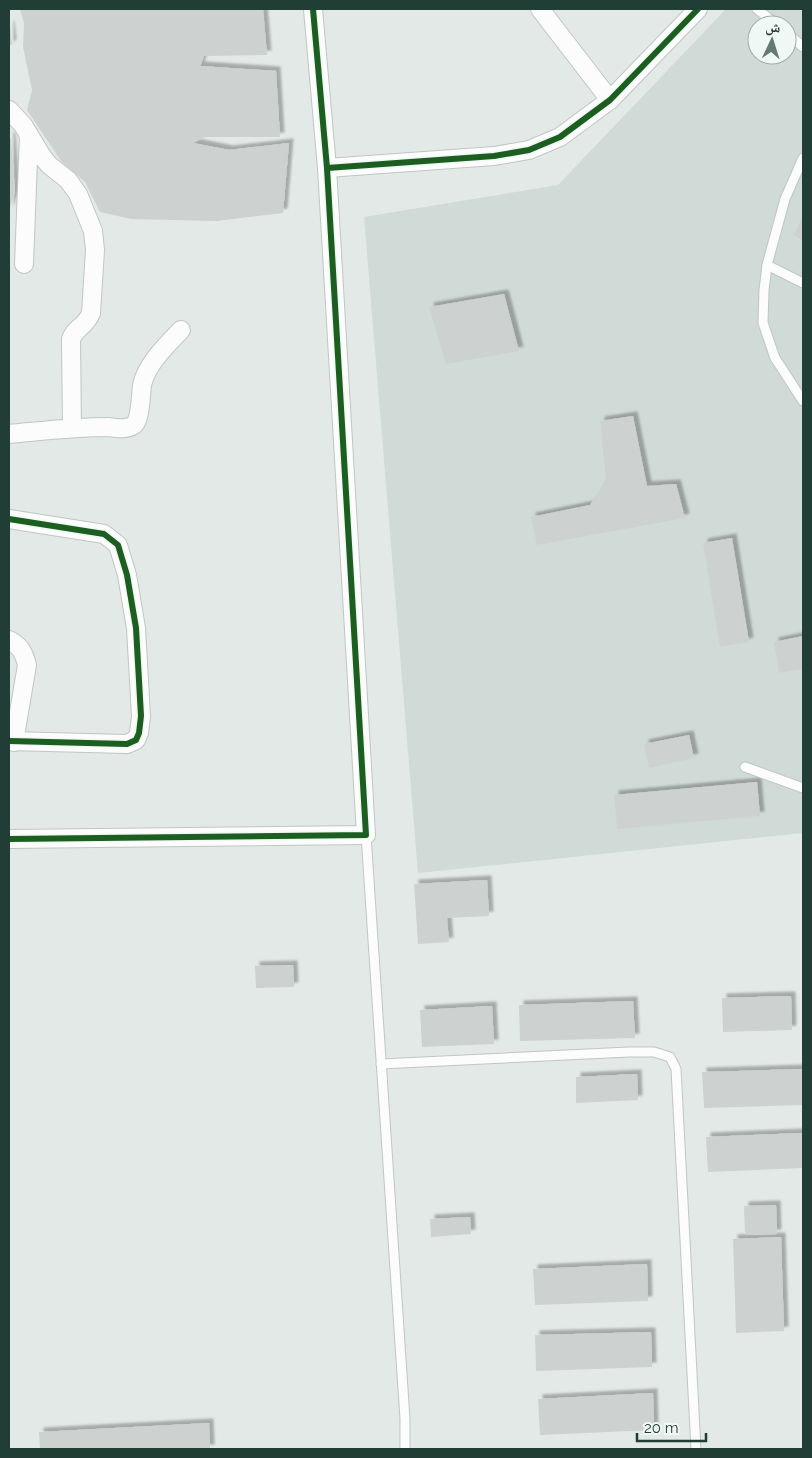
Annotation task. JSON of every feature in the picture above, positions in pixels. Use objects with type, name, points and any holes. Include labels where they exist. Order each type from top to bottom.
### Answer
[{"type":"street","points":[[9,839],[366,835],[327,168],[313,9]]},
{"type":"street","points":[[540,9],[610,100]]},
{"type":"street","points":[[327,168],[494,156],[529,150],[560,137],[610,100],[698,9]]},
{"type":"street","points":[[9,110],[23,125],[49,165],[68,180],[78,194],[93,231],[95,250],[91,313],[87,322],[73,333],[71,339],[72,428]]},
{"type":"street","points":[[24,264],[17,229],[29,135]]},
{"type":"street","points":[[9,434],[72,428],[123,428],[136,424],[147,372],[165,347],[181,330]]},
{"type":"street","points":[[9,519],[104,534],[118,545],[127,575],[136,628],[142,716],[136,740],[127,744],[12,742],[27,665],[25,654],[16,644],[9,640]]},
{"type":"lane","points":[[803,158],[785,199],[767,265],[763,323],[775,358],[803,401]]},
{"type":"lane","points":[[767,265],[803,283]]},
{"type":"lane","points":[[745,767],[803,788]]},
{"type":"lane","points":[[366,835],[405,1419],[405,1449]]},
{"type":"lane","points":[[382,1064],[629,1052],[654,1052],[670,1057],[676,1069],[696,1449]]},
{"type":"shaded area","points":[[726,9],[803,9],[803,833],[418,873],[364,217],[558,185]]},
{"type":"building","points":[[20,9],[263,9],[267,55],[204,56],[200,66],[276,71],[280,137],[205,137],[193,143],[229,150],[289,143],[283,213],[217,221],[131,219],[100,212],[85,182],[61,161],[27,110],[32,90],[23,47],[24,24]]},
{"type":"building","points":[[9,25],[12,44],[9,46]]},
{"type":"building","points":[[9,135],[11,139],[15,191],[9,211]]},
{"type":"building","points":[[803,217],[803,241],[794,235]]},
{"type":"building","points":[[504,294],[519,351],[446,364],[429,307]]},
{"type":"building","points":[[633,416],[647,486],[676,484],[685,518],[537,545],[531,517],[590,505],[606,480],[600,421]]},
{"type":"building","points":[[732,538],[749,642],[720,647],[703,543]]},
{"type":"building","points":[[803,636],[803,669],[779,673],[774,642]]},
{"type":"building","points":[[689,735],[694,758],[649,768],[644,744]]},
{"type":"building","points":[[757,782],[760,816],[617,829],[614,795]]},
{"type":"building","points":[[487,880],[489,916],[447,918],[449,942],[418,944],[414,884]]},
{"type":"building","points":[[293,965],[294,987],[256,988],[255,966]]},
{"type":"building","points":[[791,996],[792,1030],[723,1032],[722,998]]},
{"type":"building","points":[[633,1001],[635,1038],[520,1041],[519,1005]]},
{"type":"building","points":[[492,1006],[494,1044],[422,1047],[420,1010]]},
{"type":"building","points":[[803,1069],[803,1105],[704,1108],[702,1072]]},
{"type":"building","points":[[637,1074],[638,1100],[576,1103],[576,1077]]},
{"type":"building","points":[[803,1133],[803,1168],[708,1172],[706,1137]]},
{"type":"building","points":[[776,1205],[777,1234],[745,1235],[744,1206]]},
{"type":"building","points":[[470,1217],[471,1234],[431,1237],[430,1219]]},
{"type":"building","points":[[781,1237],[784,1331],[736,1333],[733,1239]]},
{"type":"building","points":[[647,1264],[648,1301],[535,1305],[533,1269]]},
{"type":"building","points":[[651,1332],[652,1367],[536,1371],[535,1335]]},
{"type":"building","points":[[653,1393],[654,1430],[540,1435],[538,1399]]},
{"type":"building","points":[[209,1423],[210,1449],[40,1449],[39,1432]]},
{"type":"cycle path","points":[[9,839],[366,835],[327,168],[313,9]]},
{"type":"cycle path","points":[[327,168],[494,156],[529,150],[560,137],[610,100],[698,9]]},
{"type":"cycle path","points":[[9,519],[104,534],[118,545],[127,575],[136,628],[141,716],[139,733],[136,740],[127,744],[9,741]]}]
